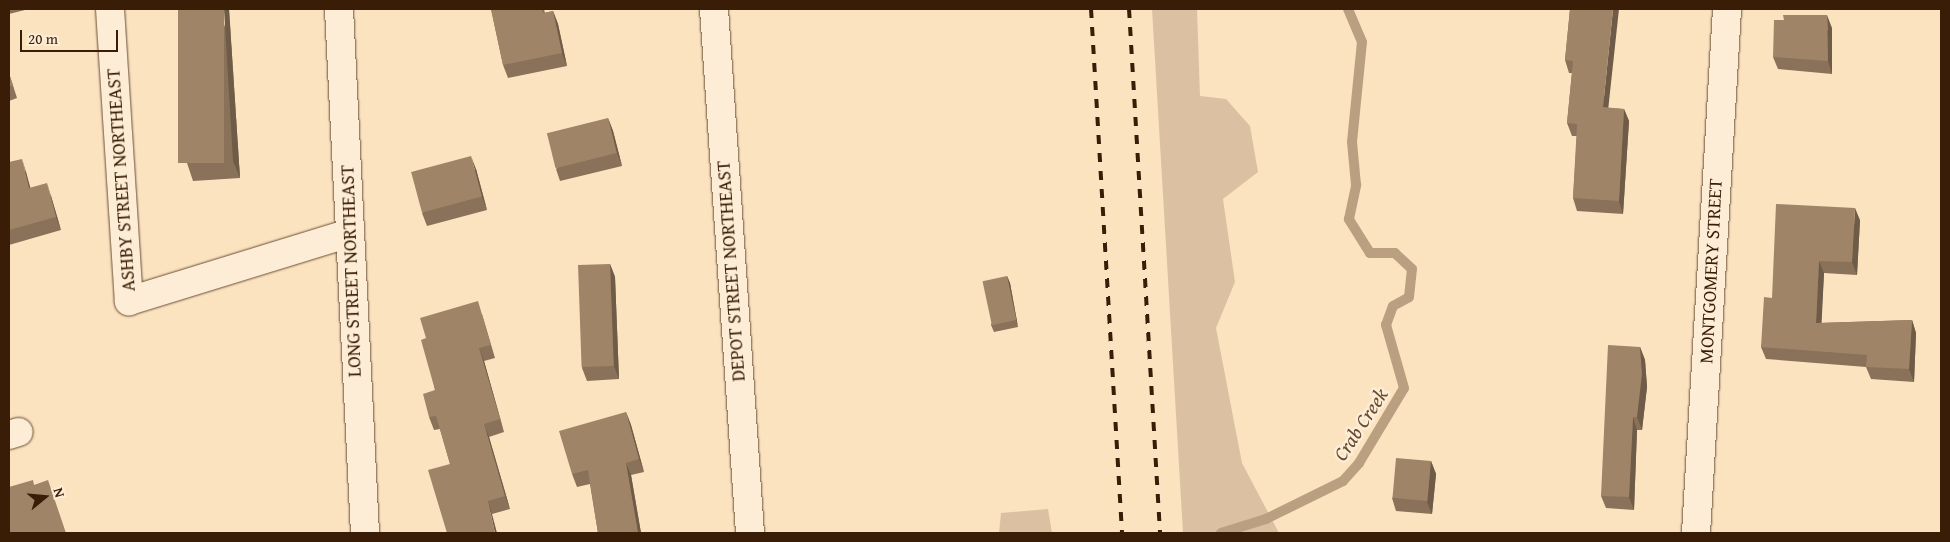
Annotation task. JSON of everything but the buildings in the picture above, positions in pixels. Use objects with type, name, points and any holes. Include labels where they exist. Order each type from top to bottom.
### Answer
[{"type":"street","name":"ASHBY STREET NORTHEAST","points":[[110,9],[129,301],[350,233]]},
{"type":"street","name":"LONG STREET NORTHEAST","points":[[339,9],[365,533]]},
{"type":"street","name":"DEPOT STREET NORTHEAST","points":[[714,9],[750,533]]},
{"type":"street","name":"MONTGOMERY STREET","points":[[1696,533],[1727,9]]},
{"type":"shaded area","points":[[1152,9],[1197,9],[1200,96],[1226,99],[1250,126],[1258,172],[1223,199],[1235,282],[1216,328],[1242,463],[1279,533],[1183,533]]},
{"type":"shaded area","points":[[1048,509],[1052,533],[999,533],[1001,513]]},
{"type":"waterway","name":"Crab Creek","points":[[1221,533],[1266,519],[1343,481],[1359,463],[1404,388],[1386,325],[1393,306],[1409,297],[1412,269],[1395,253],[1370,253],[1349,219],[1356,185],[1352,142],[1362,42],[1348,9]]},
{"type":"railway","points":[[1091,9],[1122,533]]},
{"type":"railway","points":[[1129,9],[1160,533]]}]
